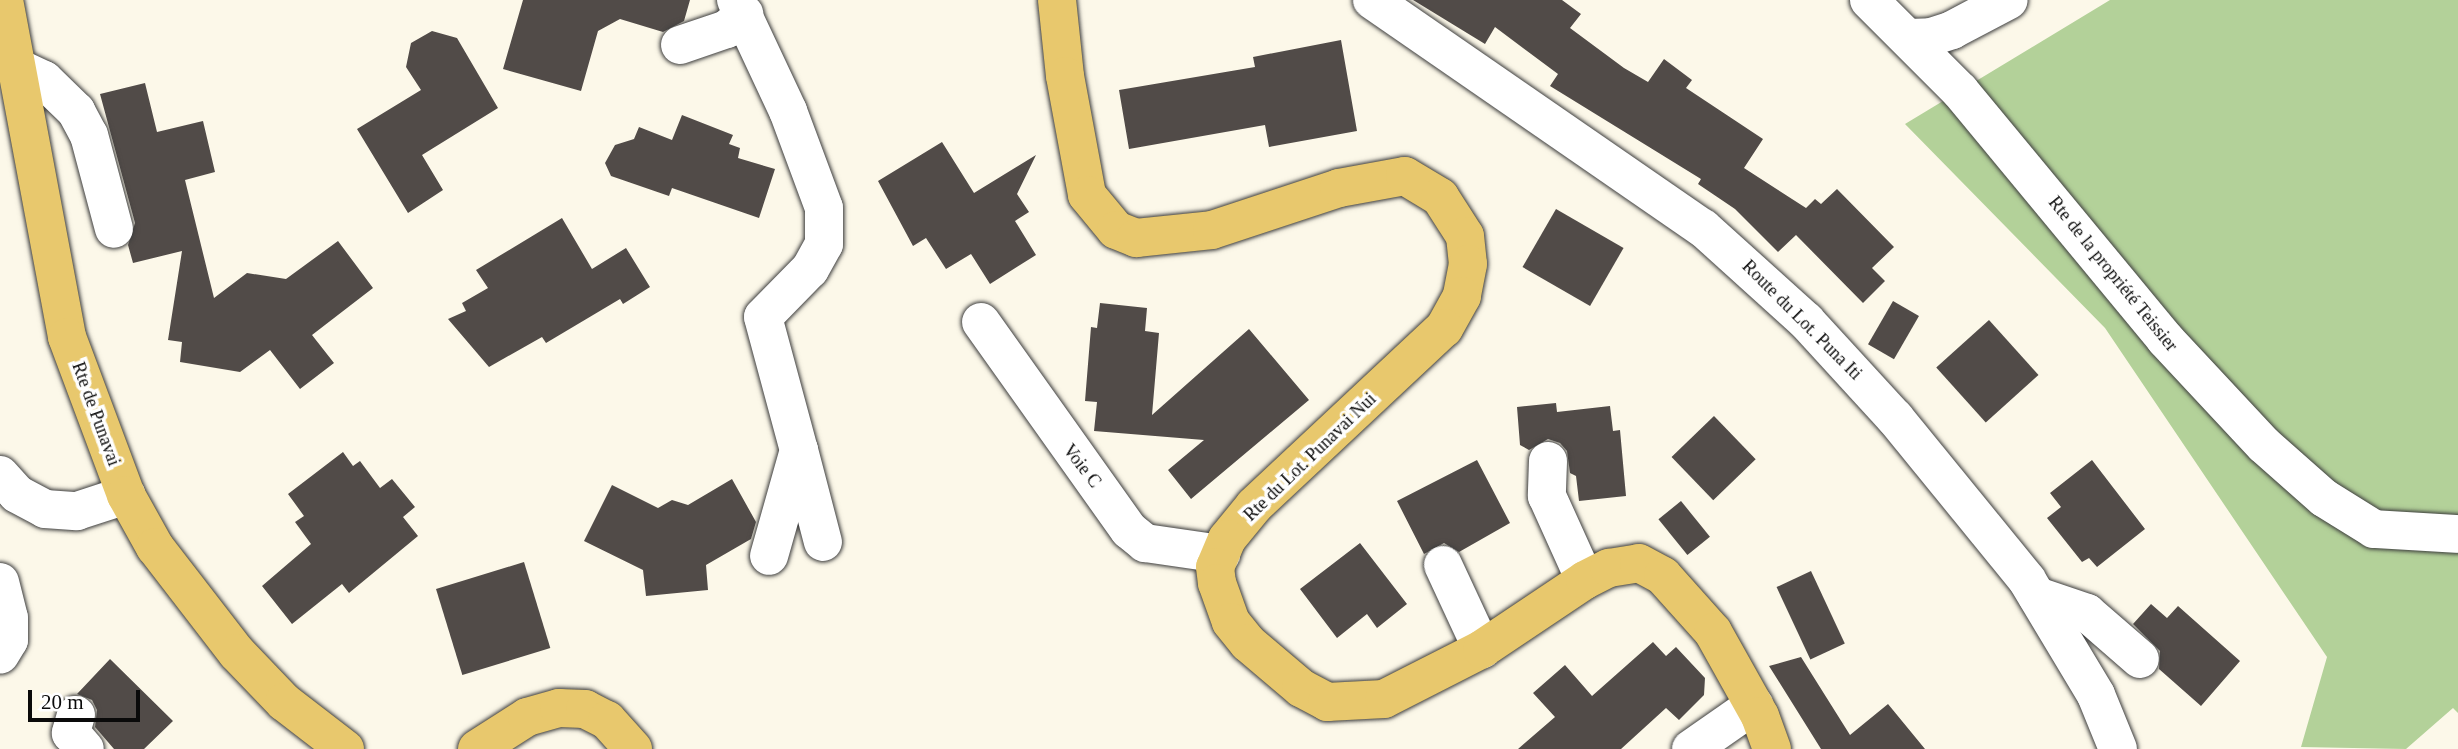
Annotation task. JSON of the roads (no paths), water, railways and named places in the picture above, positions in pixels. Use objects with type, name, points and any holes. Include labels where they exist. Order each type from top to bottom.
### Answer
[{"type":"main road","name":"Rte de Punavai","points":[[4,0],[14,66],[67,337],[126,495],[163,559],[237,653],[284,702],[345,749]]},
{"type":"main road","name":"Rte du Lot. Punavai Nui","points":[[1057,0],[1065,76],[1087,195],[1116,230],[1136,239],[1212,230],[1339,188],[1405,176],[1440,197],[1465,236],[1468,264],[1462,296],[1444,328],[1254,506],[1221,554]]},
{"type":"main road","points":[[1221,554],[1215,566],[1217,583],[1231,622],[1271,665],[1327,702],[1384,699],[1482,649],[1585,580],[1609,568],[1639,563],[1663,576],[1713,632],[1754,705],[1772,749]]},
{"type":"main road","points":[[477,749],[527,717],[559,708],[584,709],[607,720],[633,749]]},
{"type":"street","name":"Route du Lot. Puna Iti","points":[[1372,0],[1623,171],[1735,253],[1849,365],[1964,500],[2036,596],[2096,695],[2122,745]]},
{"type":"street","name":"Rte de la propriété Teissier","points":[[1869,0],[1908,37],[2020,159],[2165,339],[2225,405],[2324,498],[2374,529],[2458,534]]},
{"type":"street","points":[[1908,37],[1942,34],[2009,0]]},
{"type":"street","points":[[680,45],[714,35],[740,7],[788,111],[824,208],[824,244],[820,252],[810,269],[763,317],[823,542]]},
{"type":"street","points":[[14,66],[44,80],[76,111],[89,135],[114,229]]},
{"type":"street","name":"Voie C","points":[[981,322],[1129,530],[1145,543],[1221,554]]},
{"type":"street","points":[[769,555],[799,450]]},
{"type":"street","points":[[1548,461],[1547,496],[1585,580]]},
{"type":"street","points":[[0,475],[17,494],[45,509],[77,511],[126,495]]},
{"type":"street","points":[[1443,565],[1482,649]]},
{"type":"street","points":[[0,582],[9,618],[9,640],[0,655]]},
{"type":"street","points":[[2036,596],[2087,612],[2140,659]]},
{"type":"street","points":[[1691,749],[1754,705]]}]
